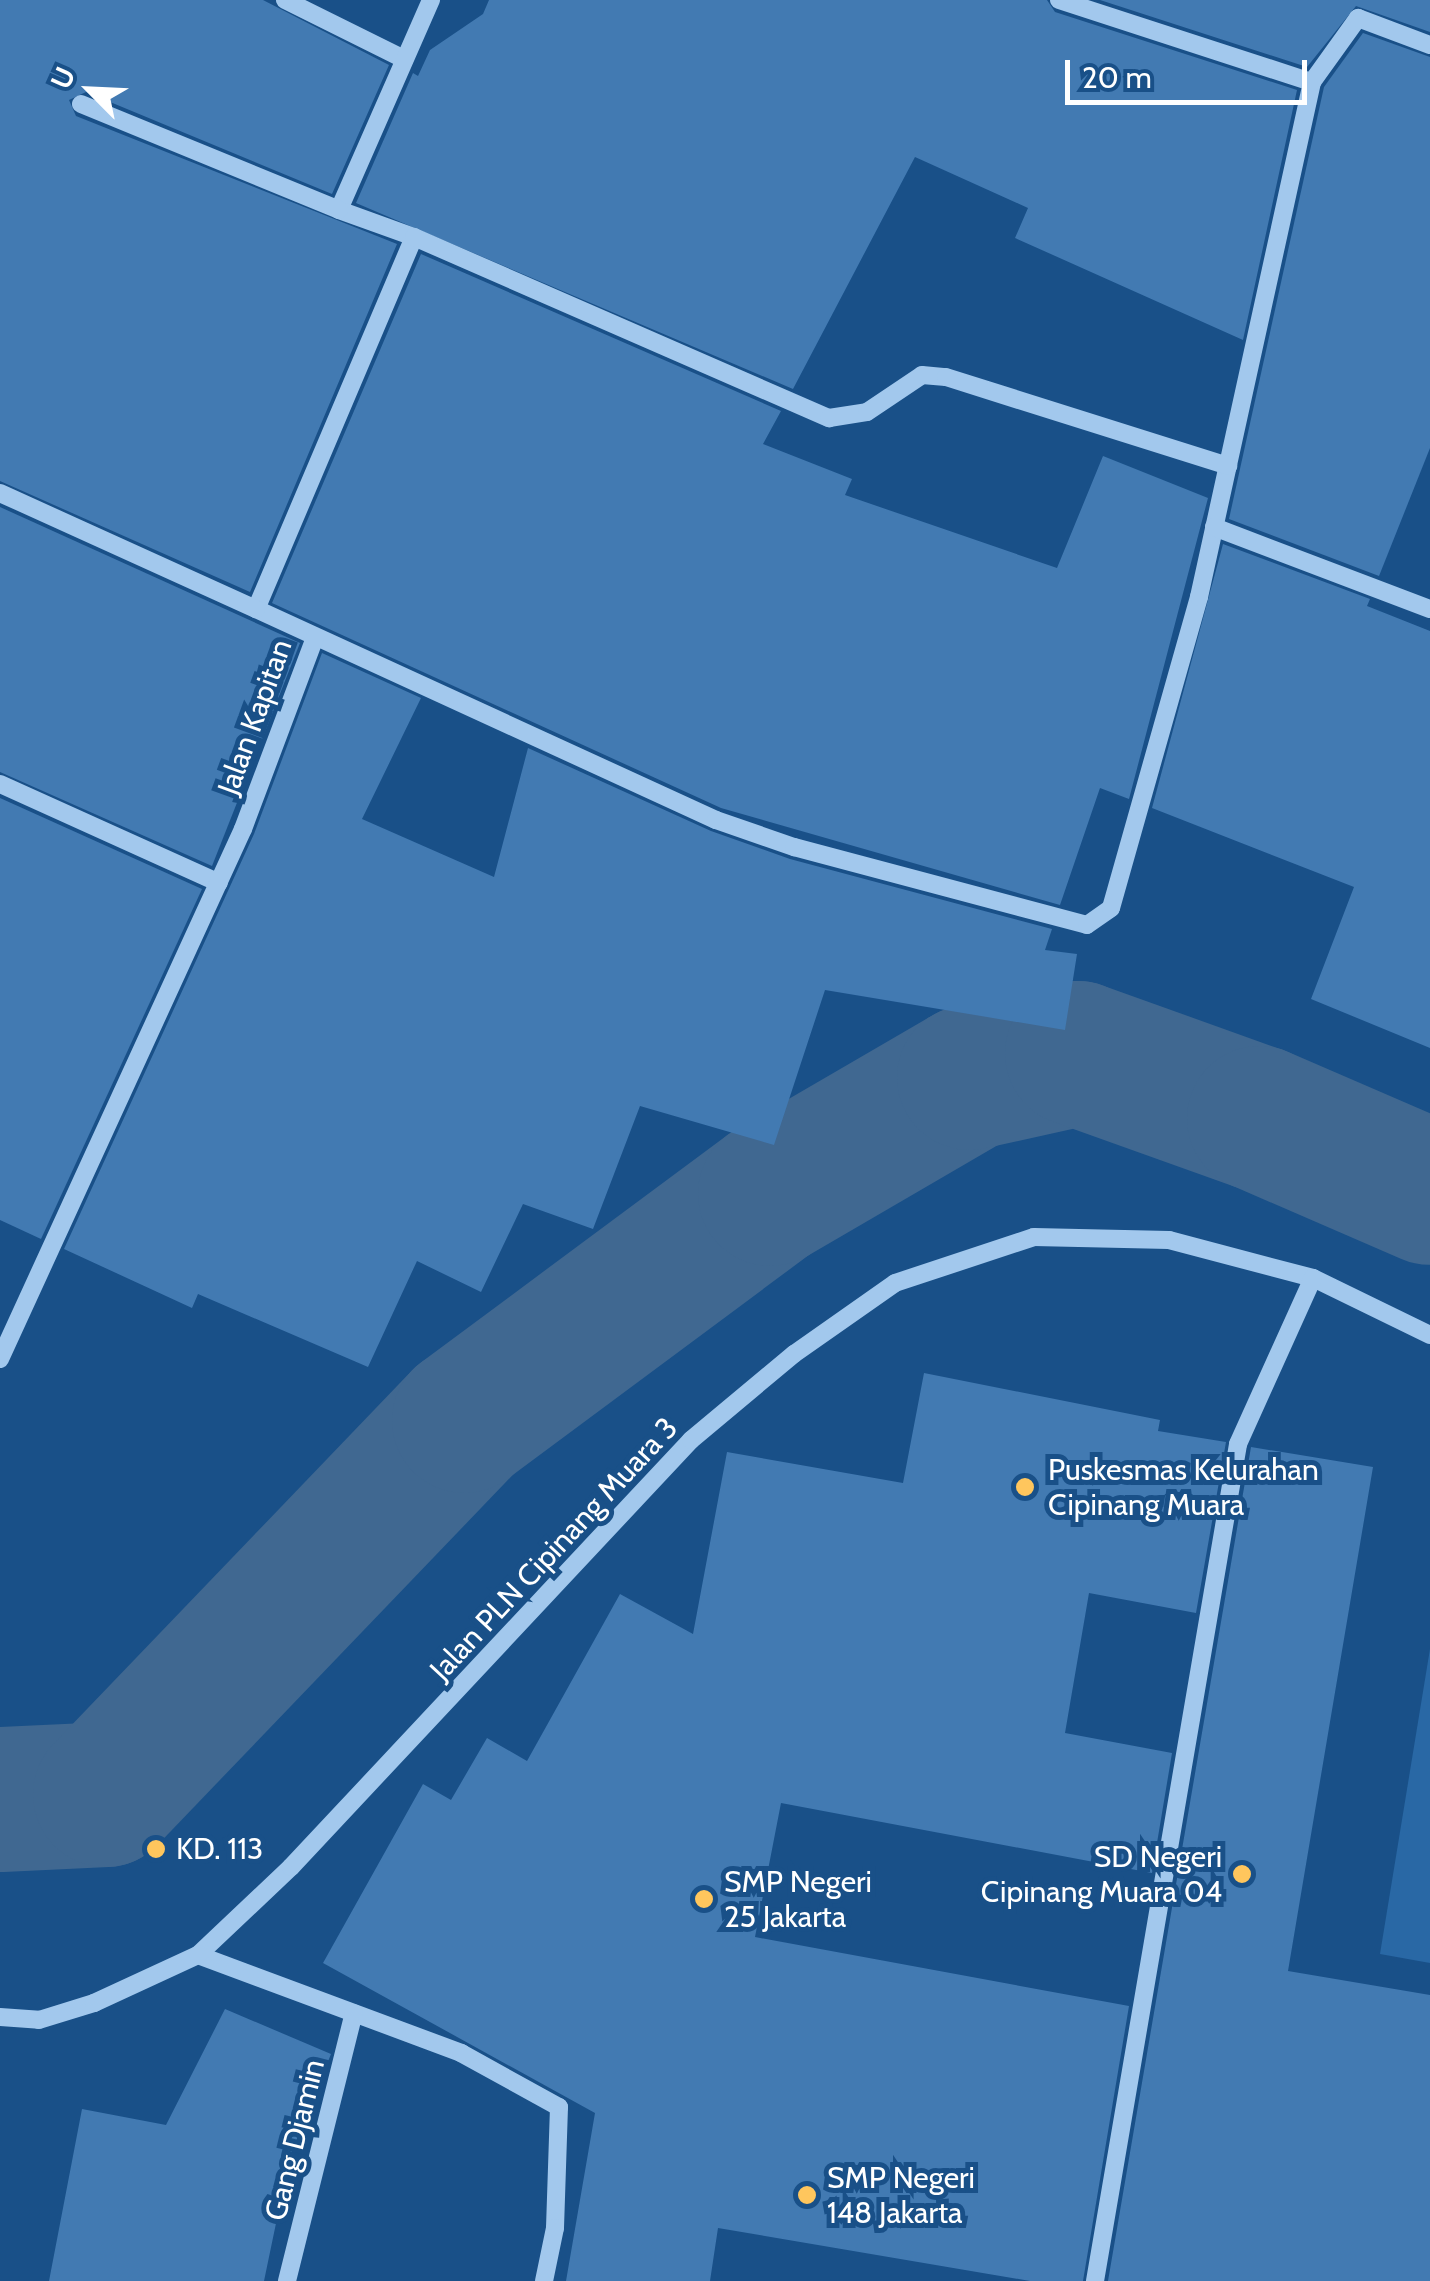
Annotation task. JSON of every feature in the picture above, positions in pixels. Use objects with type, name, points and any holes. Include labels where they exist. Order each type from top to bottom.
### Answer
[{"type":"street","points":[[285,0],[404,59]]},
{"type":"street","points":[[340,210],[431,0]]},
{"type":"street","points":[[1059,0],[1312,82]]},
{"type":"street","points":[[315,638],[716,820],[794,848],[1087,925],[1110,908],[1214,527],[1312,82],[1358,18],[1430,45]]},
{"type":"street","points":[[81,104],[414,237],[829,418],[867,412],[922,375],[946,377],[1228,466]]},
{"type":"street","name":"Jalan Kapitan","points":[[0,1359],[219,883],[315,638],[256,610],[414,237]]},
{"type":"street","points":[[0,493],[256,610]]},
{"type":"street","points":[[1214,527],[1430,609]]},
{"type":"street","points":[[0,784],[219,883]]},
{"type":"street","name":"Jalan PLN Cipinang Muara 3","points":[[0,2017],[58,2014],[198,1955],[291,1867],[691,1440],[794,1354],[895,1282],[1034,1237],[1169,1240],[1314,1278],[1430,1335]]},
{"type":"street","points":[[1095,2281],[1238,1444],[1314,1278]]},
{"type":"street","points":[[198,1955],[461,2053],[559,2107],[555,2228],[544,2281]]},
{"type":"street","name":"Gang Djamin","points":[[287,2281],[354,2012]]},
{"type":"shaded area","points":[[1430,1649],[1430,1963],[1380,1954]]},
{"type":"building","points":[[0,0],[263,0],[389,65],[332,194],[86,92],[69,100],[76,116],[397,244],[250,592],[0,481]]},
{"type":"building","points":[[489,0],[1047,0],[1055,12],[1297,90],[1243,340],[1015,238],[1028,208],[915,157],[793,389],[356,203],[413,73],[418,76],[430,50],[483,14]]},
{"type":"building","points":[[1100,0],[1430,0],[1430,32],[1356,6],[1307,67]]},
{"type":"building","points":[[1363,33],[1430,57],[1430,448],[1379,576],[1229,519],[1324,87]]},
{"type":"building","points":[[421,254],[781,411],[763,444],[852,479],[845,495],[1057,568],[1103,456],[1208,498],[1129,799],[1100,788],[1060,905],[721,808],[272,603]]},
{"type":"building","points":[[0,507],[300,643],[212,866],[0,772]]},
{"type":"building","points":[[1223,544],[1370,599],[1367,606],[1430,631],[1430,1048],[1311,999],[1354,887],[1152,808]]},
{"type":"building","points":[[322,653],[421,698],[362,819],[494,877],[528,748],[711,831],[790,859],[1052,929],[1045,950],[1077,954],[1065,1030],[825,990],[774,1145],[640,1106],[593,1229],[523,1204],[481,1292],[417,1261],[368,1367],[198,1294],[192,1308],[64,1249],[254,834]]},
{"type":"building","points":[[0,798],[202,889],[41,1239],[0,1220]]},
{"type":"building","points":[[924,1373],[1160,1420],[1158,1431],[1226,1442],[1196,1613],[1089,1593],[1065,1733],[1172,1753],[1152,1873],[781,1803],[755,1937],[1129,2006],[1083,2281],[1030,2281],[718,2228],[710,2281],[566,2281],[595,2113],[323,1963],[423,1784],[451,1800],[487,1738],[527,1761],[620,1594],[693,1634],[727,1452],[903,1483]]},
{"type":"building","name":"SD Negeri Cipinang Muara 04","points":[[1251,1447],[1373,1467],[1288,1971],[1430,1995],[1430,2281],[1108,2281]]},
{"type":"building","points":[[225,2009],[331,2054],[290,2156],[264,2281],[49,2281],[82,2109],[166,2125]]},
{"type":"waterway","points":[[0,1799],[105,1794],[464,1420],[770,1193],[969,1077],[1077,1053],[1259,1118],[1430,1192]]},
{"type":"place","name":"Puskesmas Kelurahan Cipinang Muara","points":[[1025,1487]]},
{"type":"place","name":"KD. 113","points":[[156,1849]]},
{"type":"place","name":"SD Negeri Cipinang Muara 04","points":[[1242,1874]]},
{"type":"place","name":"SMP Negeri 25 Jakarta","points":[[704,1899]]},
{"type":"place","name":"SMP Negeri 148 Jakarta","points":[[807,2195]]}]
